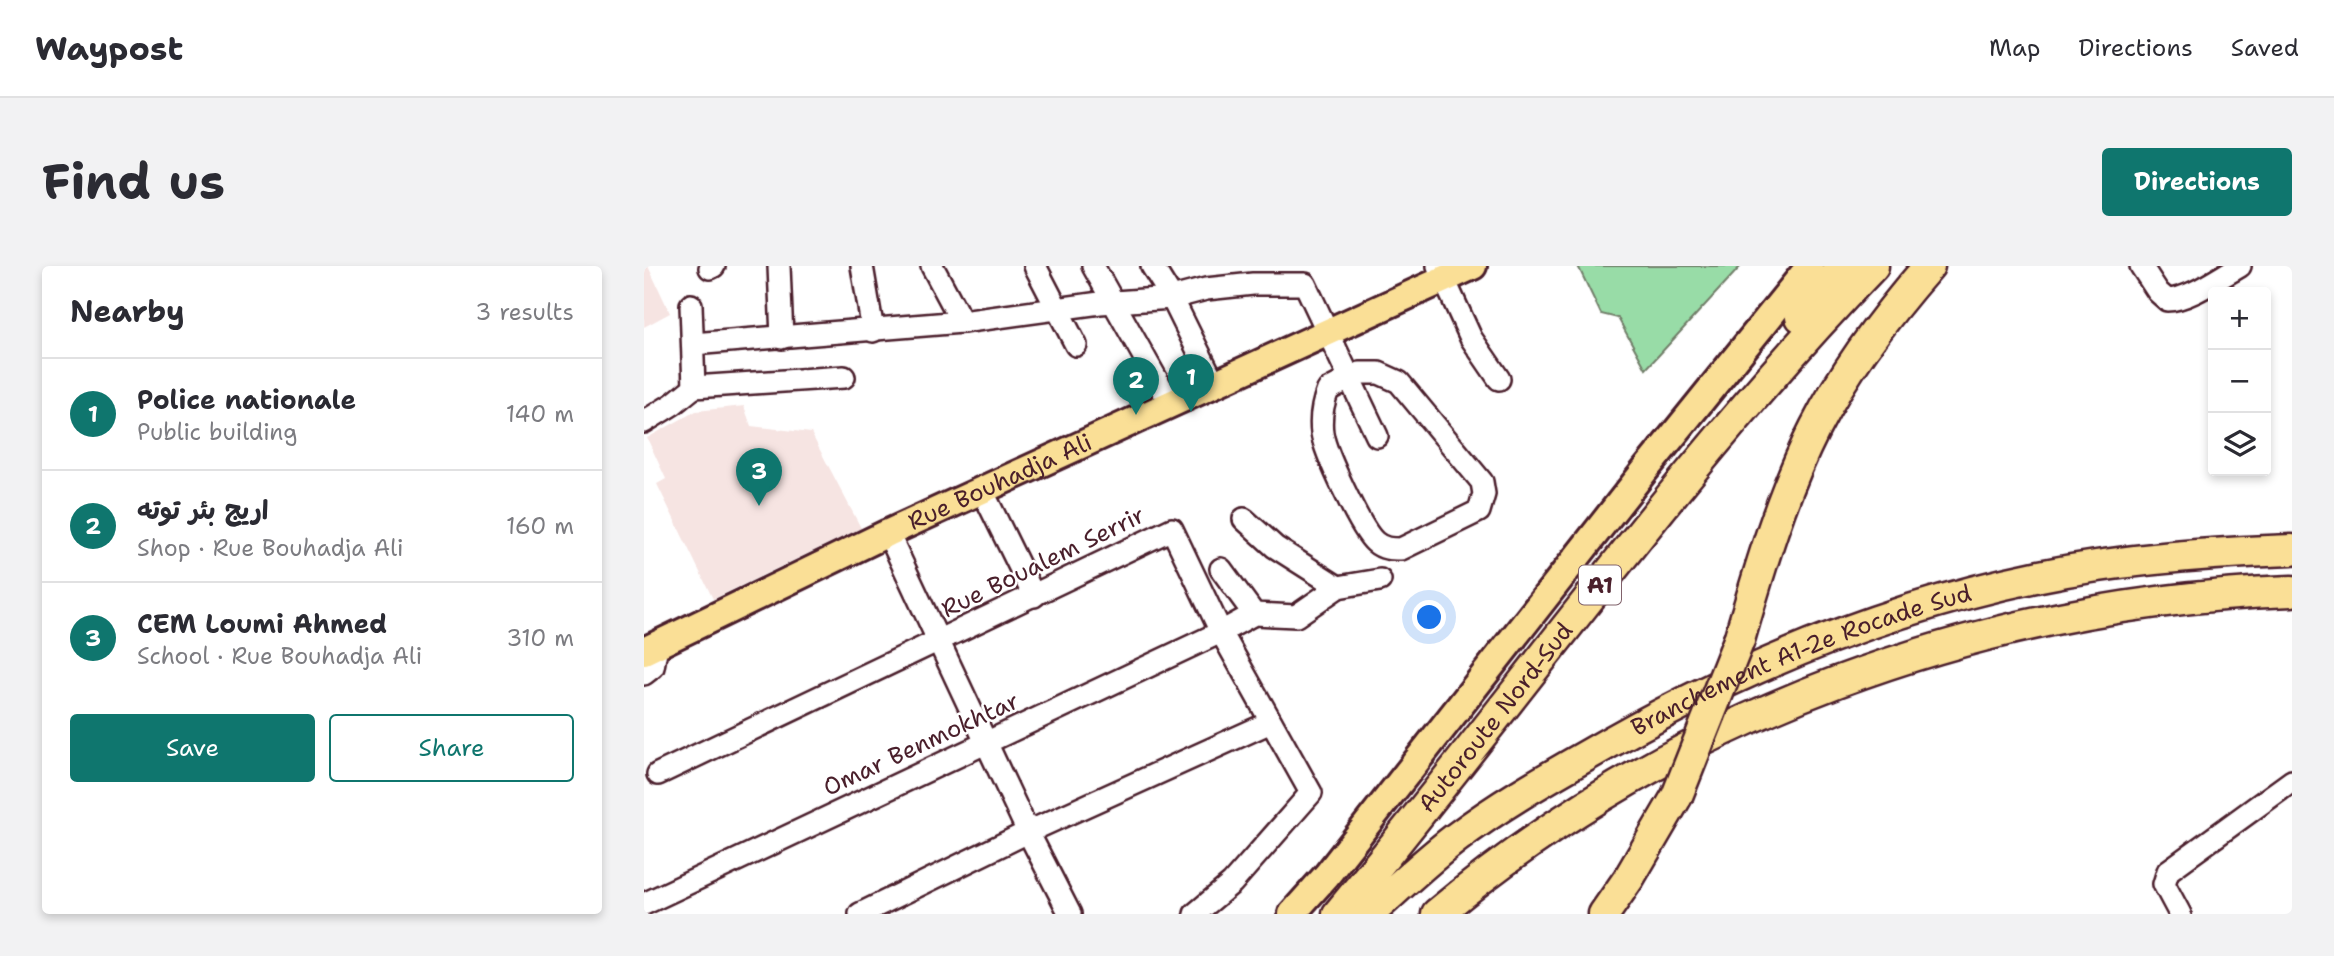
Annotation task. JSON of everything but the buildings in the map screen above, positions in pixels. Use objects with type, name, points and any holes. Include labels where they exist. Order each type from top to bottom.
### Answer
[{"type":"highway","points":[[1719,439],[1782,341],[1843,266]]},
{"type":"highway","name":"Autoroute Nord-Sud","points":[[1338,914],[1658,512],[1753,397],[1873,266]]},
{"type":"highway","points":[[1604,914],[1629,878],[1677,796],[1739,640],[1764,552],[1815,427],[1889,312],[1929,266]]},
{"type":"highway","name":"Branchement A1-2e Rocade Sud","points":[[1369,914],[1456,838],[1547,778],[1637,725],[1743,673],[1786,656],[1946,599],[2041,576],[2197,554],[2292,550]]},
{"type":"highway","name":"Branchement A1-2e Rocade Sud","points":[[1437,914],[1506,860],[1582,808],[1653,766],[1756,715],[1848,676],[1953,643],[2033,623],[2137,604],[2228,593],[2292,591]]},
{"type":"main road","name":"Rue Bouhadja Ali","points":[[651,648],[888,533],[1328,332],[1441,273],[1473,266]]},
{"type":"main road","points":[[1292,914],[1326,875],[1646,468],[1810,266]]},
{"type":"street","points":[[779,266],[782,338]]},
{"type":"street","points":[[862,266],[873,331]]},
{"type":"street","points":[[932,266],[962,322]]},
{"type":"street","points":[[1035,266],[1076,345]]},
{"type":"street","points":[[1093,266],[1170,403]]},
{"type":"street","points":[[2141,266],[2158,292],[2167,300],[2175,300],[2240,266]]},
{"type":"street","points":[[1154,267],[1214,383]]},
{"type":"street","points":[[1441,273],[1471,338],[1499,379]]},
{"type":"street","points":[[693,344],[873,331],[1100,303],[1172,298],[1248,275],[1304,284],[1377,436]]},
{"type":"street","points":[[691,305],[694,387]]},
{"type":"street","points":[[1360,373],[1379,373],[1399,382],[1482,482],[1484,494],[1479,511],[1401,550],[1387,550],[1374,541],[1336,475],[1323,436],[1321,407],[1328,390],[1349,378],[1360,373]]},
{"type":"street","points":[[644,422],[694,387],[844,377]]},
{"type":"street","points":[[982,490],[1034,596]]},
{"type":"street","points":[[1244,519],[1275,547],[1338,587]]},
{"type":"street","name":"Rue Boualem Serrir","points":[[658,774],[1171,529],[1221,632]]},
{"type":"street","points":[[888,533],[1028,832],[1070,914]]},
{"type":"street","points":[[1221,569],[1254,614],[1296,616],[1338,587],[1380,580]]},
{"type":"street","name":"Omar Benmokhtar","points":[[644,904],[1254,614]]},
{"type":"street","points":[[1195,914],[1232,883],[1311,793],[1221,632]]},
{"type":"street","points":[[644,674],[653,667],[651,648]]},
{"type":"street","points":[[859,914],[1028,832],[1271,722]]},
{"type":"street","points":[[2180,914],[2164,884],[2168,871],[2292,781]]},
{"type":"shaded area","points":[[644,266],[648,266],[670,313],[644,327]]},
{"type":"shaded area","points":[[744,406],[751,426],[811,433],[861,528],[713,599],[657,484],[666,479],[647,438],[696,411]]},
{"type":"green space","points":[[1578,266],[1741,266],[1646,369],[1618,318],[1601,314]]},
{"type":"place","name":"Police nationale","points":[[1191,412]]},
{"type":"place","name":"اريج بئر توته","points":[[1136,415]]},
{"type":"place","name":"CEM Loumi Ahmed","points":[[759,506]]}]
